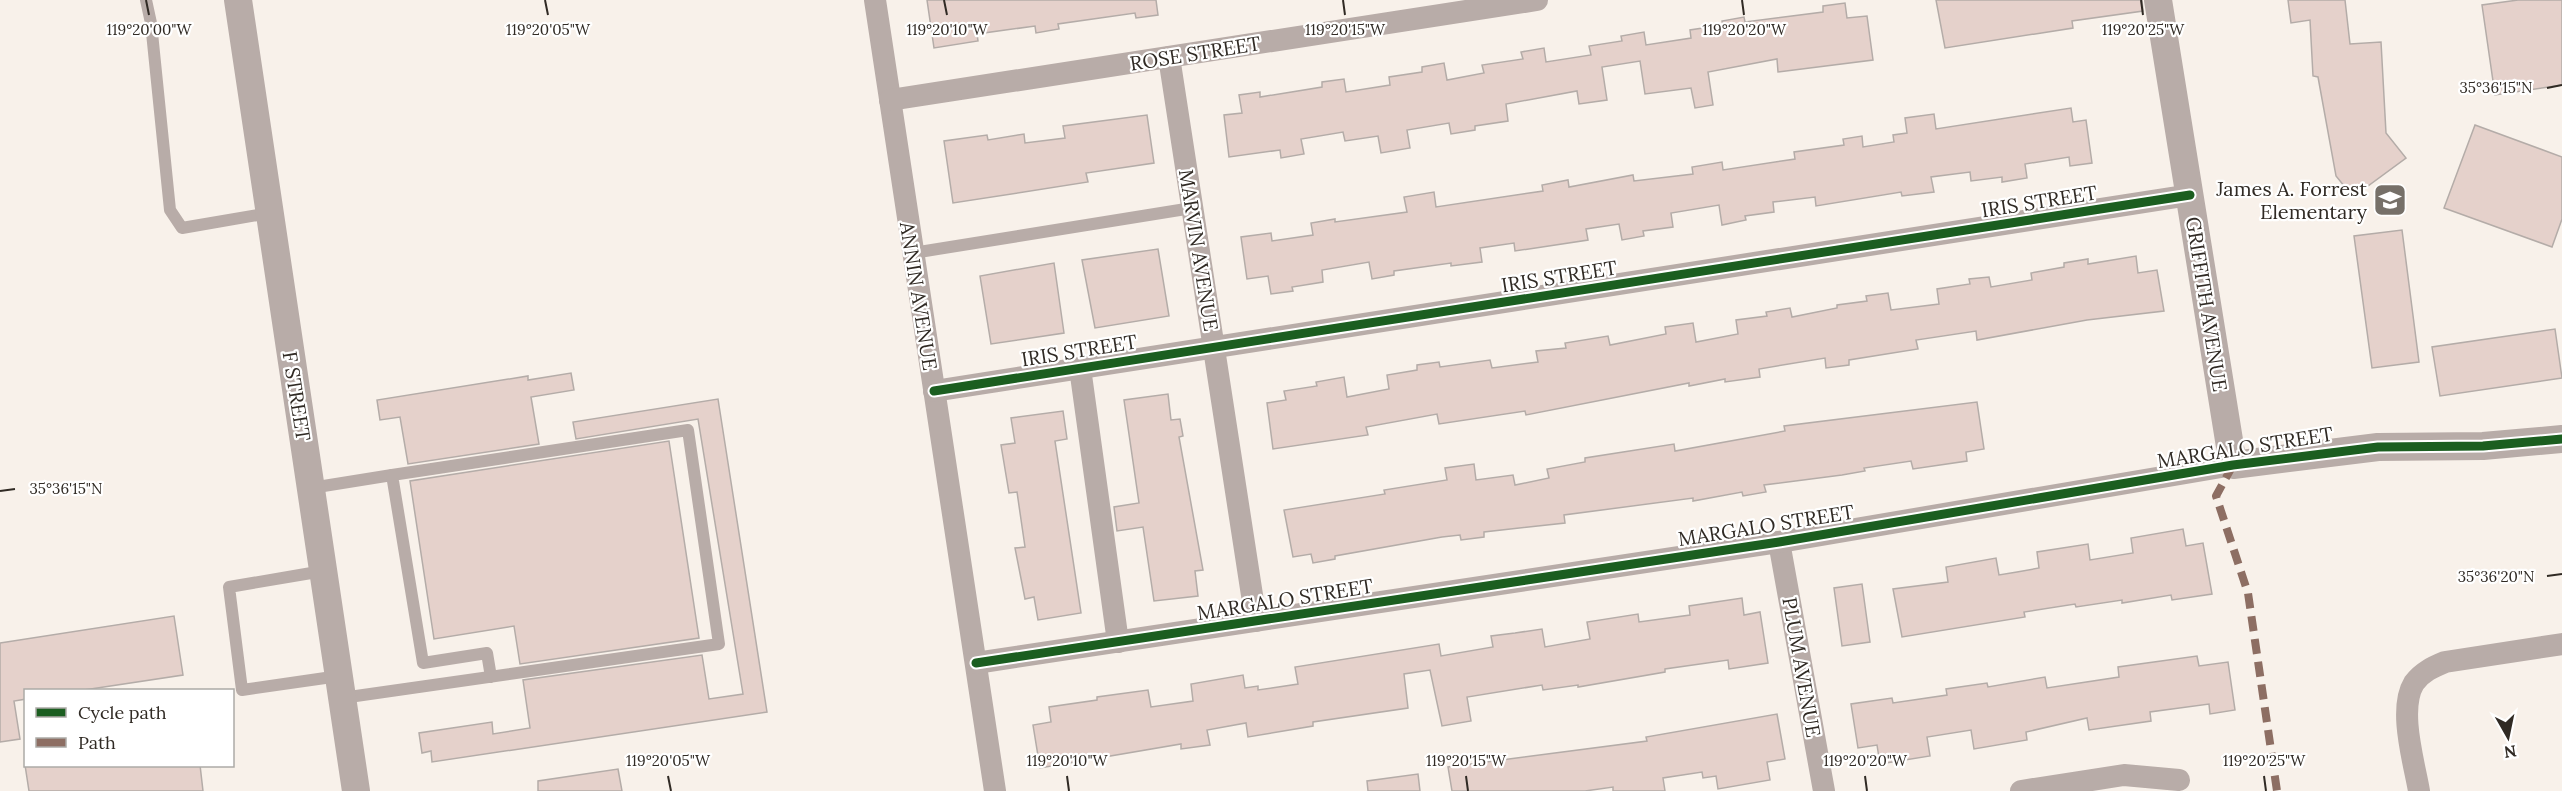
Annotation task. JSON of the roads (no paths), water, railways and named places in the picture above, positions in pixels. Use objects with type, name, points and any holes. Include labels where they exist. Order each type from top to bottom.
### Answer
[{"type":"street","name":"F STREET","points":[[238,0],[356,791]]},
{"type":"street","name":"ANNIN AVENUE","points":[[875,0],[995,791]]},
{"type":"street","name":"ROSE STREET","points":[[890,100],[1537,0]]},
{"type":"street","name":"GRIFFITH AVENUE","points":[[2158,0],[2233,465]]},
{"type":"street","name":"MARVIN AVENUE","points":[[1170,57],[1256,621]]},
{"type":"street","name":"IRIS STREET","points":[[934,391],[2190,195]]},
{"type":"street","points":[[1080,368],[1118,642]]},
{"type":"street","name":"MARGALO STREET","points":[[976,663],[1779,542],[2233,465],[2378,447],[2482,446],[2562,439]]},
{"type":"street","name":"PLUM AVENUE","points":[[1779,542],[1824,791]]},
{"type":"street","points":[[2419,791],[2408,721],[2408,701],[2414,683],[2427,670],[2445,662],[2562,644]]},
{"type":"street","points":[[2020,791],[2124,775],[2179,780]]},
{"type":"lane","points":[[146,0],[151,23],[170,210],[182,228],[269,213]]},
{"type":"lane","points":[[913,253],[1192,208]]},
{"type":"lane","points":[[311,488],[688,430],[719,644],[491,677],[340,687],[242,690],[229,587],[323,571]]},
{"type":"lane","points":[[392,475],[423,663],[487,653],[491,677]]},
{"type":"place","name":"James A. Forrest Elementary","points":[[2390,200]]}]
